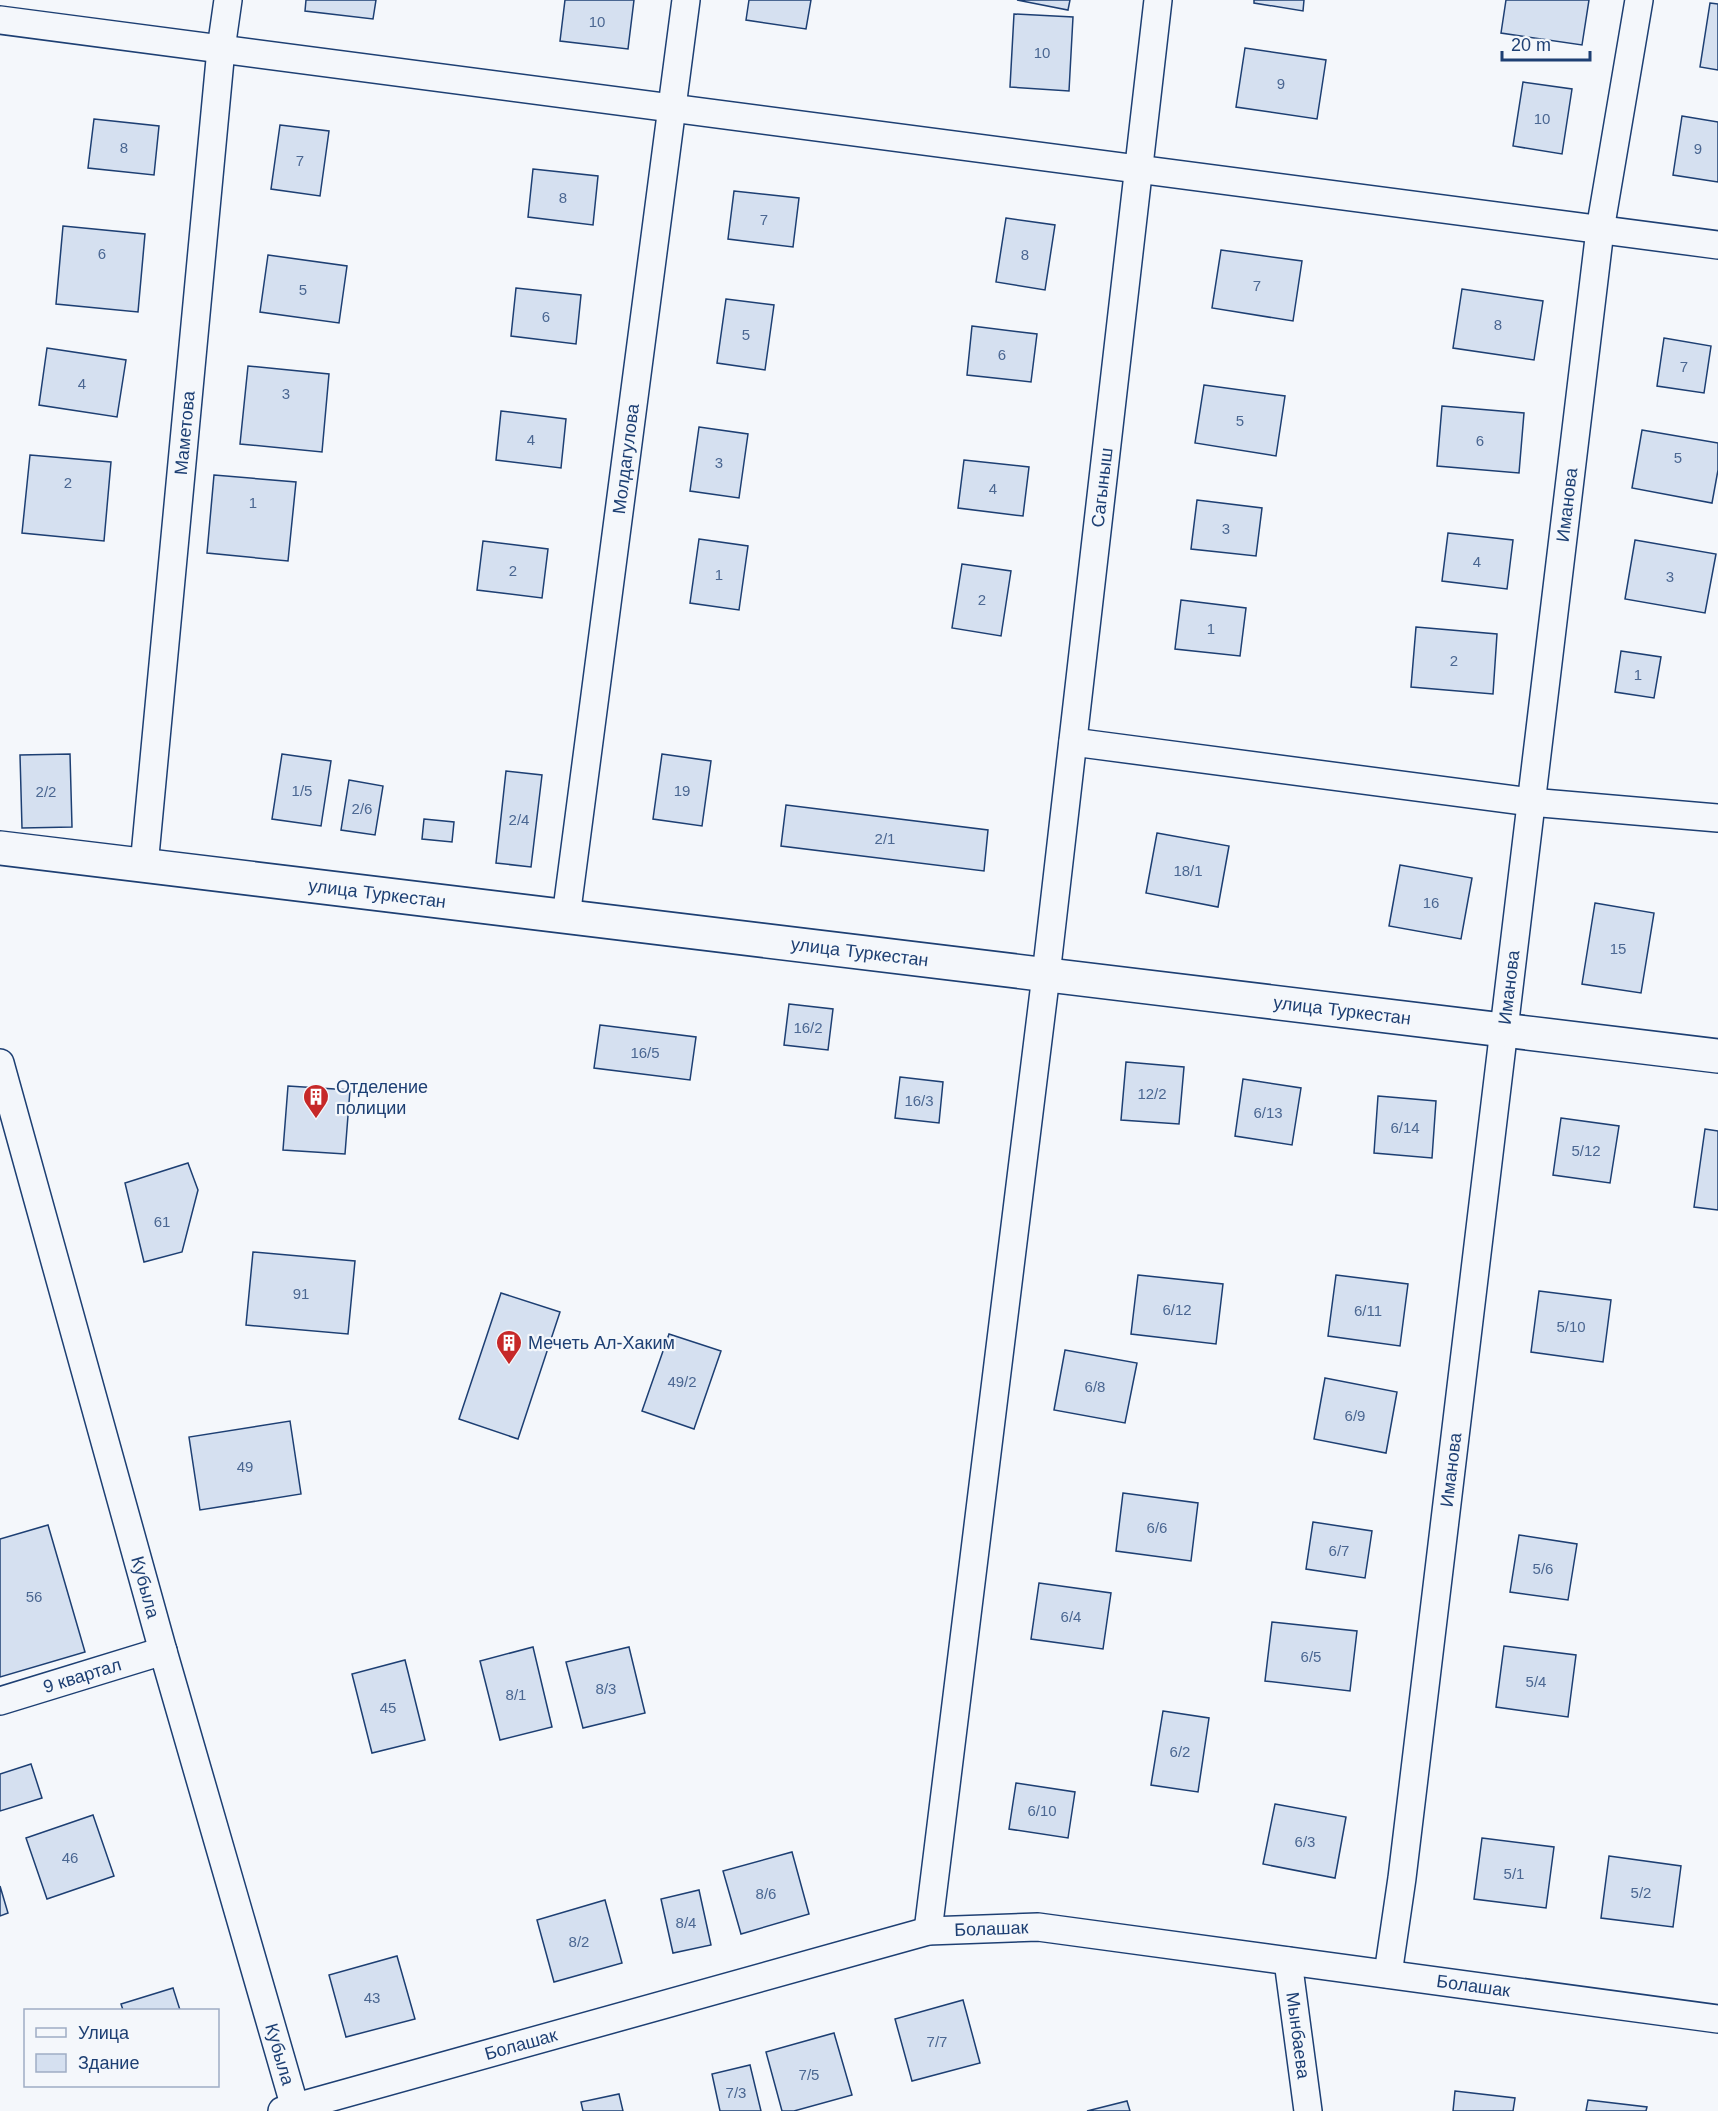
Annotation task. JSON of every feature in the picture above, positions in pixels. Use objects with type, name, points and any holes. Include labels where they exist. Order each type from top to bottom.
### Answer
[{"type":"street","name":"Маметова","points":[[144,866],[221,49],[228,0]]},
{"type":"street","name":"Молдагулова","points":[[566,917],[670,108],[686,0]]},
{"type":"street","name":"Сагыныш","points":[[928,1931],[1046,975],[1158,0]]},
{"type":"street","name":"Иманова","points":[[1388,1974],[1405,1855],[1502,1030],[1600,230],[1639,0]]},
{"type":"street","points":[[0,20],[1718,245]]},
{"type":"street","points":[[1073,742],[1530,802],[1718,818]]},
{"type":"street","name":"улица Туркестан","points":[[0,848],[1718,1056]]},
{"type":"street","name":"Кубыла","points":[[0,1063],[291,2110]]},
{"type":"street","name":"9 квартал","points":[[0,1701],[163,1651]]},
{"type":"street","name":"Болашак","points":[[291,2110],[928,1931],[1038,1927],[1718,2019]]},
{"type":"street","name":"Мынбаева","points":[[1288,1961],[1308,2111]]},
{"type":"building","points":[[306,0],[376,0],[373,19],[305,11]]},
{"type":"building","points":[[565,0],[634,0],[628,49],[560,41]]},
{"type":"building","points":[[749,0],[811,0],[806,29],[746,20]]},
{"type":"building","points":[[1017,0],[1070,0],[1068,10]]},
{"type":"building","points":[[1254,0],[1304,0],[1303,11],[1254,3]]},
{"type":"building","points":[[1506,0],[1589,0],[1582,45],[1501,33]]},
{"type":"building","points":[[1710,3],[1718,4],[1718,70],[1700,67]]},
{"type":"building","points":[[1014,14],[1073,17],[1069,91],[1010,87]]},
{"type":"building","points":[[1245,48],[1326,60],[1317,119],[1236,107]]},
{"type":"building","points":[[1523,82],[1572,89],[1562,154],[1513,146]]},
{"type":"building","points":[[1682,116],[1718,122],[1718,182],[1673,175]]},
{"type":"building","points":[[94,119],[159,126],[154,175],[88,168]]},
{"type":"building","points":[[280,125],[329,131],[320,196],[271,189]]},
{"type":"building","points":[[533,169],[598,176],[593,225],[528,217]]},
{"type":"building","points":[[734,191],[799,198],[793,247],[728,239]]},
{"type":"building","points":[[1006,218],[1055,225],[1045,290],[996,282]]},
{"type":"building","points":[[63,226],[145,234],[138,312],[56,304]]},
{"type":"building","points":[[1221,250],[1302,261],[1293,321],[1212,308]]},
{"type":"building","points":[[268,255],[347,266],[339,323],[260,312]]},
{"type":"building","points":[[516,288],[581,295],[576,344],[511,336]]},
{"type":"building","points":[[1462,289],[1543,301],[1534,360],[1453,348]]},
{"type":"building","points":[[726,299],[774,305],[765,370],[717,363]]},
{"type":"building","points":[[972,326],[1037,334],[1031,382],[967,375]]},
{"type":"building","points":[[1664,338],[1711,346],[1704,393],[1657,386]]},
{"type":"building","points":[[47,348],[126,360],[117,417],[39,405]]},
{"type":"building","points":[[248,366],[329,374],[322,452],[240,444]]},
{"type":"building","points":[[1204,385],[1285,396],[1276,456],[1195,443]]},
{"type":"building","points":[[1442,406],[1524,413],[1519,473],[1437,466]]},
{"type":"building","points":[[501,411],[566,419],[561,468],[496,460]]},
{"type":"building","points":[[699,427],[748,434],[739,498],[690,491]]},
{"type":"building","points":[[1642,430],[1718,443],[1718,470],[1712,503],[1632,488]]},
{"type":"building","points":[[30,455],[111,462],[104,541],[22,533]]},
{"type":"building","points":[[964,460],[1029,467],[1023,516],[958,508]]},
{"type":"building","points":[[214,475],[296,482],[288,561],[207,553]]},
{"type":"building","points":[[1197,500],[1262,508],[1256,556],[1191,549]]},
{"type":"building","points":[[1448,533],[1513,540],[1507,589],[1442,581]]},
{"type":"building","points":[[699,539],[748,546],[739,610],[690,603]]},
{"type":"building","points":[[1635,540],[1716,554],[1705,613],[1625,599]]},
{"type":"building","points":[[483,541],[548,549],[542,598],[477,590]]},
{"type":"building","points":[[962,564],[1011,571],[1001,636],[952,628]]},
{"type":"building","points":[[1181,600],[1246,608],[1240,656],[1175,649]]},
{"type":"building","points":[[1416,627],[1497,634],[1493,694],[1411,687]]},
{"type":"building","points":[[1621,651],[1661,657],[1654,698],[1615,692]]},
{"type":"building","points":[[70,754],[72,827],[22,828],[20,755]]},
{"type":"building","points":[[282,754],[331,761],[321,826],[272,819]]},
{"type":"building","points":[[662,754],[711,761],[702,826],[653,819]]},
{"type":"building","points":[[506,771],[542,775],[531,867],[496,863]]},
{"type":"building","points":[[349,780],[383,786],[375,835],[341,830]]},
{"type":"building","points":[[786,805],[988,830],[984,871],[781,846]]},
{"type":"building","points":[[424,819],[454,822],[452,842],[422,839]]},
{"type":"building","points":[[1157,833],[1229,846],[1218,907],[1146,893]]},
{"type":"building","points":[[1400,865],[1472,878],[1461,939],[1389,926]]},
{"type":"building","points":[[1595,903],[1654,913],[1641,993],[1582,984]]},
{"type":"building","points":[[789,1004],[833,1009],[828,1050],[784,1045]]},
{"type":"building","points":[[600,1025],[696,1037],[690,1080],[594,1068]]},
{"type":"building","points":[[1126,1062],[1184,1067],[1179,1124],[1121,1120]]},
{"type":"building","points":[[900,1077],[943,1082],[939,1123],[895,1118]]},
{"type":"building","points":[[1243,1079],[1301,1088],[1292,1145],[1235,1136]]},
{"type":"building","name":"Отделение полиции","points":[[288,1086],[350,1090],[345,1154],[283,1150]]},
{"type":"building","points":[[1378,1096],[1436,1101],[1432,1158],[1374,1153]]},
{"type":"building","points":[[1561,1118],[1619,1126],[1610,1183],[1553,1175]]},
{"type":"building","points":[[1705,1129],[1718,1131],[1718,1210],[1694,1207]]},
{"type":"building","points":[[188,1163],[198,1190],[182,1252],[144,1262],[125,1183]]},
{"type":"building","points":[[253,1252],[355,1261],[348,1334],[246,1325]]},
{"type":"building","points":[[1138,1275],[1223,1284],[1216,1344],[1131,1334]]},
{"type":"building","points":[[1336,1275],[1408,1284],[1400,1346],[1328,1336]]},
{"type":"building","points":[[1539,1291],[1611,1300],[1603,1362],[1531,1352]]},
{"type":"building","name":"Мечеть Ал-Хаким","points":[[501,1293],[560,1312],[518,1439],[459,1419]]},
{"type":"building","points":[[669,1334],[721,1351],[694,1429],[642,1411]]},
{"type":"building","points":[[1065,1350],[1137,1363],[1125,1423],[1054,1410]]},
{"type":"building","points":[[1325,1378],[1397,1392],[1386,1453],[1314,1439]]},
{"type":"building","points":[[290,1421],[301,1494],[200,1510],[189,1437]]},
{"type":"building","points":[[1123,1493],[1198,1503],[1191,1561],[1116,1551]]},
{"type":"building","points":[[1313,1522],[1372,1531],[1365,1578],[1306,1569]]},
{"type":"building","points":[[48,1525],[85,1652],[0,1677],[0,1539]]},
{"type":"building","points":[[1519,1535],[1577,1544],[1568,1600],[1510,1592]]},
{"type":"building","points":[[1039,1583],[1111,1593],[1103,1649],[1031,1639]]},
{"type":"building","points":[[1272,1622],[1357,1631],[1350,1691],[1265,1681]]},
{"type":"building","points":[[1504,1646],[1576,1655],[1568,1717],[1496,1707]]},
{"type":"building","points":[[533,1647],[552,1727],[500,1740],[480,1661]]},
{"type":"building","points":[[629,1647],[645,1713],[583,1728],[566,1662]]},
{"type":"building","points":[[405,1660],[425,1740],[372,1753],[352,1674]]},
{"type":"building","points":[[1163,1711],[1209,1718],[1198,1792],[1151,1785]]},
{"type":"building","points":[[31,1764],[42,1798],[0,1811],[0,1774]]},
{"type":"building","points":[[1016,1783],[1075,1792],[1068,1838],[1009,1829]]},
{"type":"building","points":[[1275,1804],[1346,1817],[1335,1878],[1263,1864]]},
{"type":"building","points":[[93,1815],[114,1876],[47,1899],[26,1838]]},
{"type":"building","points":[[1482,1838],[1554,1847],[1546,1908],[1474,1899]]},
{"type":"building","points":[[792,1852],[809,1914],[741,1934],[723,1871]]},
{"type":"building","points":[[1609,1856],[1681,1866],[1673,1927],[1601,1918]]},
{"type":"building","points":[[0,1886],[8,1913],[0,1916]]},
{"type":"building","points":[[699,1890],[711,1945],[673,1953],[661,1899]]},
{"type":"building","points":[[605,1900],[622,1963],[554,1982],[537,1920]]},
{"type":"building","points":[[397,1956],[415,2019],[346,2037],[329,1975]]},
{"type":"building","points":[[173,1988],[180,2009],[123,2009],[121,2004]]},
{"type":"building","points":[[963,2000],[980,2063],[912,2081],[895,2019]]},
{"type":"building","points":[[834,2033],[852,2095],[794,2111],[782,2111],[766,2052]]},
{"type":"building","points":[[750,2065],[761,2111],[720,2111],[712,2074]]},
{"type":"building","points":[[1455,2091],[1515,2098],[1513,2111],[1453,2111]]},
{"type":"building","points":[[619,2094],[623,2111],[583,2111],[581,2102]]},
{"type":"building","points":[[1588,2100],[1647,2107],[1646,2111],[1586,2111]]},
{"type":"building","points":[[1127,2101],[1130,2111],[1087,2111]]},
{"type":"place","name":"Отделение полиции","points":[[316,1120]]},
{"type":"place","name":"Мечеть Ал-Хаким","points":[[509,1366]]}]
